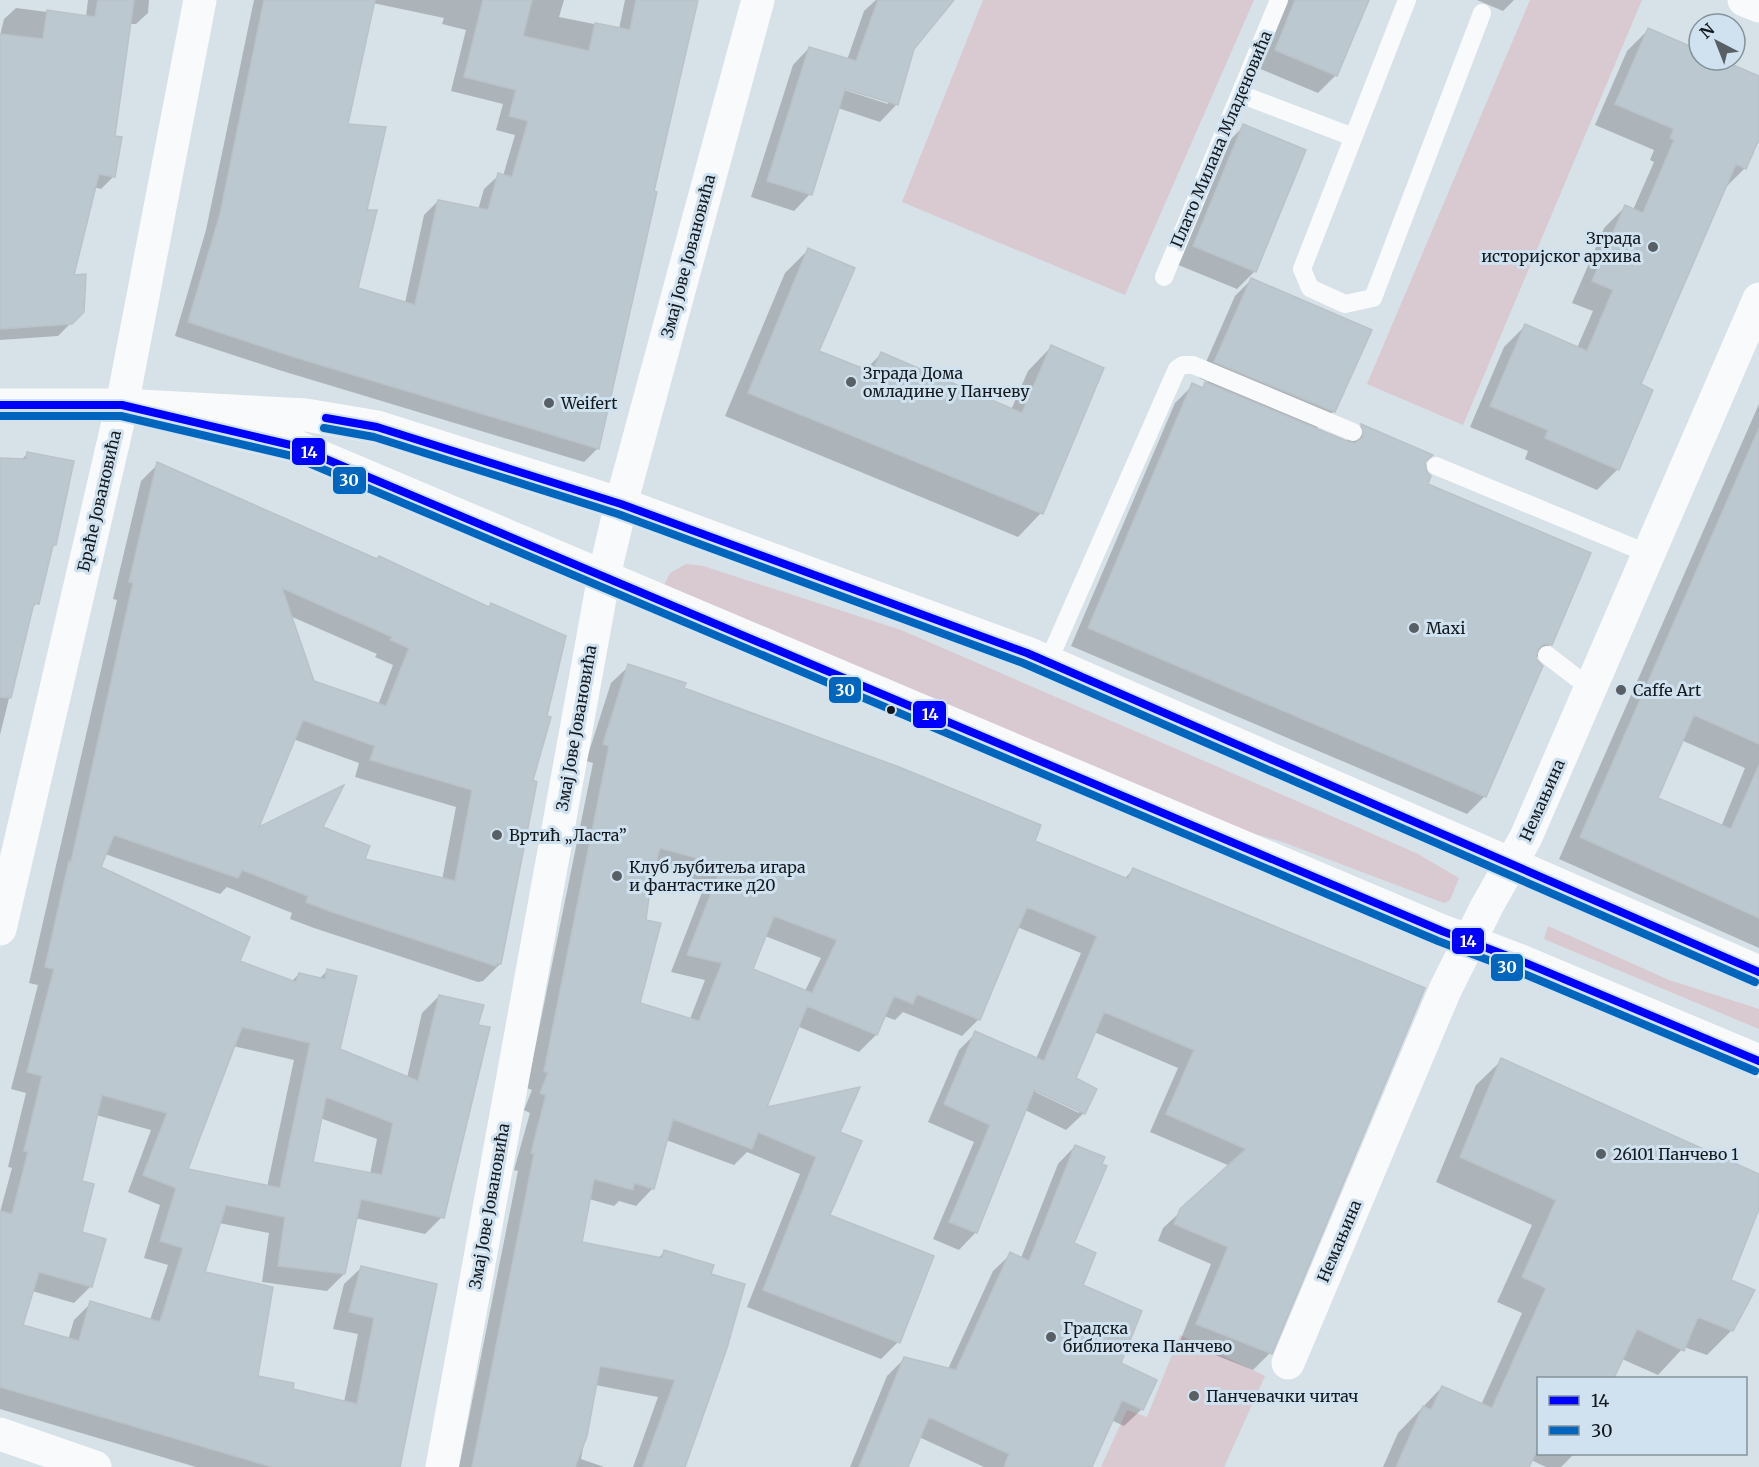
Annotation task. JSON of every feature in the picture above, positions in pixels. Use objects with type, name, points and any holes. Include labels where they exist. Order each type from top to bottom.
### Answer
[{"type":"street","name":"Браће Јовановића","points":[[0,929],[8,857],[122,405],[200,0]]},
{"type":"street","name":"Змај Јове Јовановића","points":[[442,1467],[604,576],[621,504],[758,0]]},
{"type":"street","points":[[1744,0],[1759,6]]},
{"type":"street","name":"Немањина","points":[[1288,1363],[1445,990],[1487,906],[1513,865],[1759,299]]},
{"type":"street","points":[[0,405],[122,405],[306,415],[377,427],[621,504],[1048,662],[1759,972]]},
{"type":"street","points":[[122,405],[295,446],[1469,942],[1521,961],[1759,1061]]},
{"type":"street","points":[[0,1434],[95,1467]]},
{"type":"lane","name":"Плато Милана Младеновића","points":[[1164,277],[1279,0]]},
{"type":"lane","points":[[1407,0],[1302,269],[1310,288],[1345,304],[1373,298],[1482,13]]},
{"type":"lane","points":[[1240,94],[1353,137]]},
{"type":"lane","points":[[1048,662],[1177,369],[1183,365],[1193,365],[1353,432]]},
{"type":"lane","points":[[1436,466],[1649,554]]},
{"type":"lane","points":[[1547,655],[1590,688]]},
{"type":"shaded area","points":[[983,0],[1254,0],[1125,295],[902,202]]},
{"type":"shaded area","points":[[1530,0],[1642,0],[1463,425],[1367,384]]},
{"type":"shaded area","points":[[686,564],[703,566],[901,630],[1350,824],[1418,854],[1459,878],[1450,900],[1444,903],[1280,841],[1229,827],[664,585],[670,573]]},
{"type":"shaded area","points":[[1548,926],[1669,980],[1759,1009],[1759,1029],[1544,939]]},
{"type":"shaded area","points":[[1180,1335],[1265,1376],[1224,1467],[1101,1467],[1127,1410],[1147,1417]]},
{"type":"building","points":[[98,0],[134,0],[115,136],[122,137],[115,177],[99,174],[74,275],[86,274],[84,312],[72,324],[0,329],[0,34],[43,39],[47,10],[95,17]]},
{"type":"building","points":[[264,0],[375,0],[348,124],[386,127],[367,210],[377,210],[358,288],[415,305],[438,200],[488,210],[498,173],[512,177],[528,121],[509,116],[516,90],[464,77],[483,0],[532,0],[523,36],[589,51],[595,23],[630,30],[636,0],[698,0],[654,191],[657,192],[599,449],[294,357],[188,322],[220,214]]},
{"type":"building","points":[[878,0],[954,0],[914,49],[898,105],[845,89],[812,195],[767,181],[809,47],[856,61]]},
{"type":"building","points":[[1295,0],[1369,0],[1337,76],[1275,50]]},
{"type":"building","name":"Зграда историјског архива","points":[[1648,28],[1687,45],[1687,72],[1747,71],[1759,76],[1759,139],[1746,169],[1736,164],[1641,384],[1653,390],[1619,470],[1545,438],[1548,430],[1490,406],[1525,324],[1587,351],[1613,290],[1592,281],[1625,205],[1643,213],[1674,140],[1670,138],[1674,129],[1615,104]]},
{"type":"building","points":[[1243,124],[1306,150],[1256,272],[1193,246]]},
{"type":"building","name":"Зграда Дома омладине у Панчеву","points":[[808,248],[855,268],[819,351],[872,372],[881,352],[1022,413],[1051,345],[1104,368],[1043,514],[748,393]]},
{"type":"building","points":[[1251,278],[1372,330],[1335,412],[1214,362]]},
{"type":"building","points":[[1205,382],[1349,442],[1355,443],[1363,437],[1361,424],[1433,455],[1425,462],[1427,472],[1431,476],[1428,484],[1591,553],[1552,645],[1543,644],[1538,649],[1536,659],[1543,666],[1486,797],[1088,628],[1192,383],[1203,388]]},
{"type":"building","points":[[1759,428],[1759,744],[1694,715],[1658,798],[1731,829],[1759,765],[1759,918],[1580,837]]},
{"type":"building","points":[[27,452],[74,461],[56,545],[53,545],[39,604],[34,603],[11,698],[0,697],[0,458],[26,459]]},
{"type":"building","points":[[157,462],[377,559],[379,556],[489,607],[491,603],[566,636],[547,716],[551,717],[533,780],[537,782],[501,964],[497,963],[496,966],[332,912],[306,902],[308,896],[242,870],[238,878],[114,835],[101,867],[250,937],[240,961],[296,982],[299,973],[325,979],[327,969],[357,976],[340,1049],[418,1081],[439,995],[484,1005],[478,1025],[490,1027],[444,1218],[361,1199],[345,1274],[278,1266],[285,1217],[226,1205],[205,1272],[273,1287],[258,1376],[294,1383],[293,1389],[357,1404],[374,1318],[349,1312],[361,1266],[437,1284],[400,1467],[272,1467],[0,1387],[0,1211],[12,1214],[28,1152],[24,1151],[42,1076],[27,1072],[54,969],[45,967],[69,861],[71,862],[133,583],[129,582]],"holes":[[[282,588],[392,637],[390,640],[409,648],[386,706],[314,681]],[[303,720],[375,746],[370,760],[472,790],[455,881],[365,859],[370,846],[323,827],[344,785],[259,827]],[[242,1027],[310,1043],[280,1188],[188,1169]],[[102,1095],[167,1113],[143,1175],[176,1188],[160,1241],[183,1248],[160,1322],[90,1301],[79,1341],[23,1325],[39,1272],[92,1287],[106,1239],[82,1232],[94,1184],[82,1181]],[[326,1097],[393,1123],[382,1175],[313,1162]]]},
{"type":"building","points":[[628,664],[686,683],[684,688],[899,767],[1041,825],[1035,841],[1128,879],[1133,868],[1425,988],[1272,1354],[1196,1324],[1228,1247],[1174,1224],[1180,1209],[1246,1149],[1166,1114],[1194,1050],[1104,1012],[1076,1078],[1097,1089],[1085,1114],[1034,1090],[977,1233],[949,1222],[990,1125],[944,1104],[975,1031],[1044,1061],[1097,936],[1027,907],[980,1020],[917,994],[913,1004],[894,996],[877,1035],[807,1006],[767,1107],[860,1087],[840,1132],[862,1141],[830,1215],[934,1256],[900,1343],[763,1290],[816,1157],[758,1132],[752,1149],[673,1119],[654,1189],[634,1183],[633,1190],[594,1179],[582,1242],[662,1258],[664,1250],[714,1265],[711,1274],[745,1284],[727,1348],[685,1467],[643,1467],[675,1380],[600,1366],[587,1436],[575,1467],[472,1467],[534,1154],[531,1153],[546,1095],[540,1093],[548,1073],[544,1071],[609,746],[603,744]],"holes":[[[660,848],[722,865],[687,955],[722,963],[699,1021],[640,1003],[661,923],[646,920],[651,882]],[[774,916],[837,940],[812,993],[753,969]]]},
{"type":"building","points":[[1501,1058],[1759,1174],[1759,1209],[1731,1280],[1755,1290],[1733,1331],[1698,1317],[1684,1351],[1637,1329],[1614,1377],[1537,1377],[1537,1450],[1529,1467],[1396,1467],[1423,1406],[1431,1410],[1442,1386],[1492,1408],[1546,1288],[1522,1277],[1556,1200],[1460,1157]]},
{"type":"building","points":[[1075,1145],[1105,1157],[1102,1164],[1107,1166],[1074,1243],[1096,1253],[1083,1285],[1142,1311],[1121,1363],[1157,1380],[1143,1410],[1122,1400],[1092,1467],[1004,1467],[1009,1454],[929,1417],[908,1467],[859,1467],[904,1357],[956,1370],[1010,1252],[1029,1261]]},
{"type":"transit line","name":"14","points":[[0,405],[122,405],[295,446],[1442,931],[1521,961],[1759,1061]]},
{"type":"transit line","name":"30","points":[[0,416],[121,416],[292,456],[1438,941],[1517,971],[1755,1071]]},
{"type":"transit line","name":"14","points":[[326,418],[377,427],[621,504],[1027,653],[1759,972]]},
{"type":"transit line","name":"30","points":[[324,428],[374,437],[618,514],[1023,663],[1755,982]]},
{"type":"place","name":"Зграда историјског архива","points":[[1653,247]]},
{"type":"place","name":"Зграда Дома омладине у Панчеву","points":[[851,382]]},
{"type":"place","name":"Weifert","points":[[549,403]]},
{"type":"place","name":"Maxi","points":[[1414,628]]},
{"type":"place","name":"Caffe Art","points":[[1621,690]]},
{"type":"place","name":"Вртић „Ласта”","points":[[497,835]]},
{"type":"place","name":"Клуб љубитеља игара и фантастике д20","points":[[617,876]]},
{"type":"place","name":"26101 Панчево 1","points":[[1601,1154]]},
{"type":"place","name":"Градска библиотека Панчево","points":[[1051,1337]]},
{"type":"place","name":"Панчевачки читач","points":[[1194,1396]]}]
